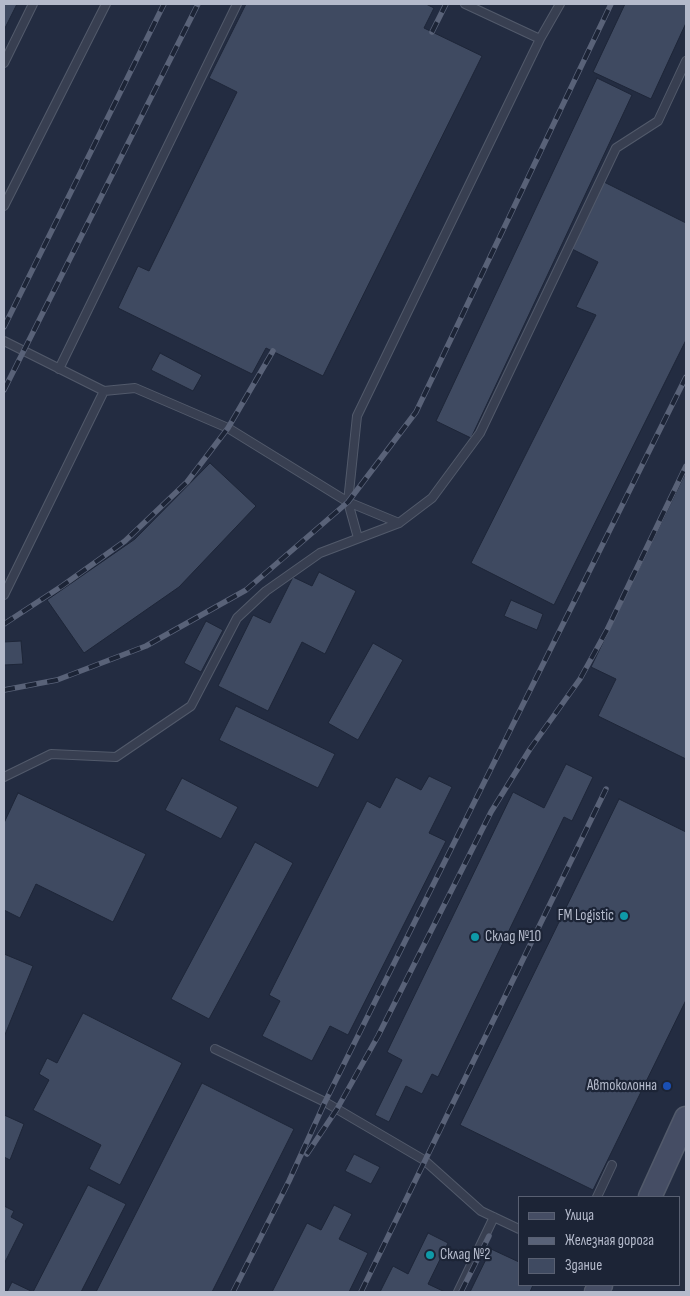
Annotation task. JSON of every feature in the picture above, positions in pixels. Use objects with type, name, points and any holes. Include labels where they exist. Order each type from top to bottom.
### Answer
[{"type":"main road","points":[[650,1196],[686,1118]]},
{"type":"lane","points":[[4,63],[33,4]]},
{"type":"lane","points":[[4,206],[106,4]]},
{"type":"lane","points":[[59,369],[237,4]]},
{"type":"lane","points":[[465,4],[540,39]]},
{"type":"lane","points":[[358,538],[348,502],[357,416],[540,39],[560,4]]},
{"type":"lane","points":[[4,777],[51,754],[116,756],[191,706],[237,618],[266,590],[320,553],[399,523],[432,498],[480,433],[616,148],[658,121],[686,61]]},
{"type":"lane","points":[[4,341],[104,391],[135,388],[228,428],[348,502],[399,523]]},
{"type":"lane","points":[[4,594],[104,391]]},
{"type":"lane","points":[[216,1049],[331,1105],[424,1160],[482,1211],[518,1229]]},
{"type":"lane","points":[[596,1196],[612,1165]]},
{"type":"lane","points":[[458,1292],[494,1217]]},
{"type":"building","points":[[4,4],[17,4],[4,30]]},
{"type":"building","points":[[246,4],[426,4],[434,8],[424,28],[482,56],[323,376],[266,348],[252,374],[118,308],[138,266],[149,271],[237,92],[209,78]]},
{"type":"building","points":[[625,4],[686,4],[686,23],[651,99],[593,72]]},
{"type":"building","points":[[597,78],[632,95],[471,438],[436,421]]},
{"type":"building","points":[[604,182],[686,223],[686,340],[554,605],[471,563],[596,315],[576,307],[598,262],[572,249]]},
{"type":"building","points":[[160,353],[202,375],[193,391],[151,370]]},
{"type":"building","points":[[210,463],[256,506],[179,587],[84,653],[47,600],[135,539]]},
{"type":"building","points":[[686,472],[686,759],[598,716],[616,679],[591,667]]},
{"type":"building","points":[[319,572],[356,591],[325,654],[302,642],[268,711],[218,686],[253,615],[270,623],[293,577],[312,586]]},
{"type":"building","points":[[511,600],[543,614],[537,630],[504,616]]},
{"type":"building","points":[[206,621],[223,630],[201,672],[184,663]]},
{"type":"building","points":[[21,641],[23,664],[4,665],[4,642]]},
{"type":"building","points":[[373,643],[403,660],[358,740],[328,723]]},
{"type":"building","points":[[236,706],[335,754],[318,788],[219,740]]},
{"type":"building","name":"Склад №10","points":[[566,764],[593,777],[572,821],[564,817],[438,1077],[432,1074],[422,1094],[406,1086],[389,1122],[375,1115],[402,1060],[387,1052],[513,792],[544,808]]},
{"type":"building","points":[[429,776],[452,787],[429,833],[446,841],[348,1035],[330,1026],[312,1061],[262,1036],[280,1001],[269,995],[367,801],[380,808],[396,777],[421,790]]},
{"type":"building","points":[[182,778],[238,807],[221,839],[165,810]]},
{"type":"building","points":[[18,793],[146,854],[113,922],[36,884],[20,918],[4,910],[4,823]]},
{"type":"building","name":"FM Logistic","points":[[619,799],[686,832],[686,1000],[593,1190],[460,1125]]},
{"type":"building","points":[[255,842],[293,863],[209,1019],[171,999]]},
{"type":"building","points":[[4,954],[33,966],[4,1037]]},
{"type":"building","points":[[83,1013],[182,1063],[120,1185],[89,1169],[101,1145],[33,1110],[49,1080],[39,1074],[47,1058],[57,1063]]},
{"type":"building","points":[[202,1083],[294,1129],[212,1292],[96,1292]]},
{"type":"building","points":[[4,1115],[24,1124],[10,1160],[4,1157]]},
{"type":"building","points":[[354,1154],[380,1167],[371,1184],[345,1171]]},
{"type":"building","points":[[88,1185],[126,1204],[81,1292],[33,1292]]},
{"type":"building","points":[[334,1205],[352,1214],[339,1239],[368,1253],[349,1292],[272,1292],[307,1223],[321,1230]]},
{"type":"building","points":[[4,1206],[14,1211],[11,1217],[24,1224],[4,1264]]},
{"type":"building","name":"Склад №2","points":[[428,1233],[448,1243],[428,1284],[445,1292],[380,1292],[393,1266],[408,1274]]},
{"type":"building","points":[[491,1249],[518,1262],[518,1286],[533,1286],[530,1292],[470,1292]]},
{"type":"building","points":[[12,1282],[33,1292],[7,1292]]},
{"type":"railway","points":[[4,327],[164,4]]},
{"type":"railway","points":[[4,390],[198,4]]},
{"type":"railway","points":[[432,32],[446,4]]},
{"type":"railway","points":[[4,690],[57,680],[146,646],[246,590],[348,502],[416,412],[611,4]]},
{"type":"railway","points":[[4,624],[125,541],[187,482],[228,428],[273,351]]},
{"type":"railway","points":[[233,1292],[289,1181],[325,1102],[686,377]]},
{"type":"railway","points":[[307,1154],[337,1109],[378,1036],[491,812],[530,749],[580,679],[607,630],[686,466]]},
{"type":"railway","points":[[361,1292],[606,789]]},
{"type":"railway","points":[[461,1292],[489,1236]]},
{"type":"place","name":"FM Logistic","points":[[624,916]]},
{"type":"place","name":"Склад №10","points":[[475,937]]},
{"type":"place","name":"Автоколонна","points":[[667,1086]]},
{"type":"place","name":"Склад №2","points":[[430,1255]]}]
